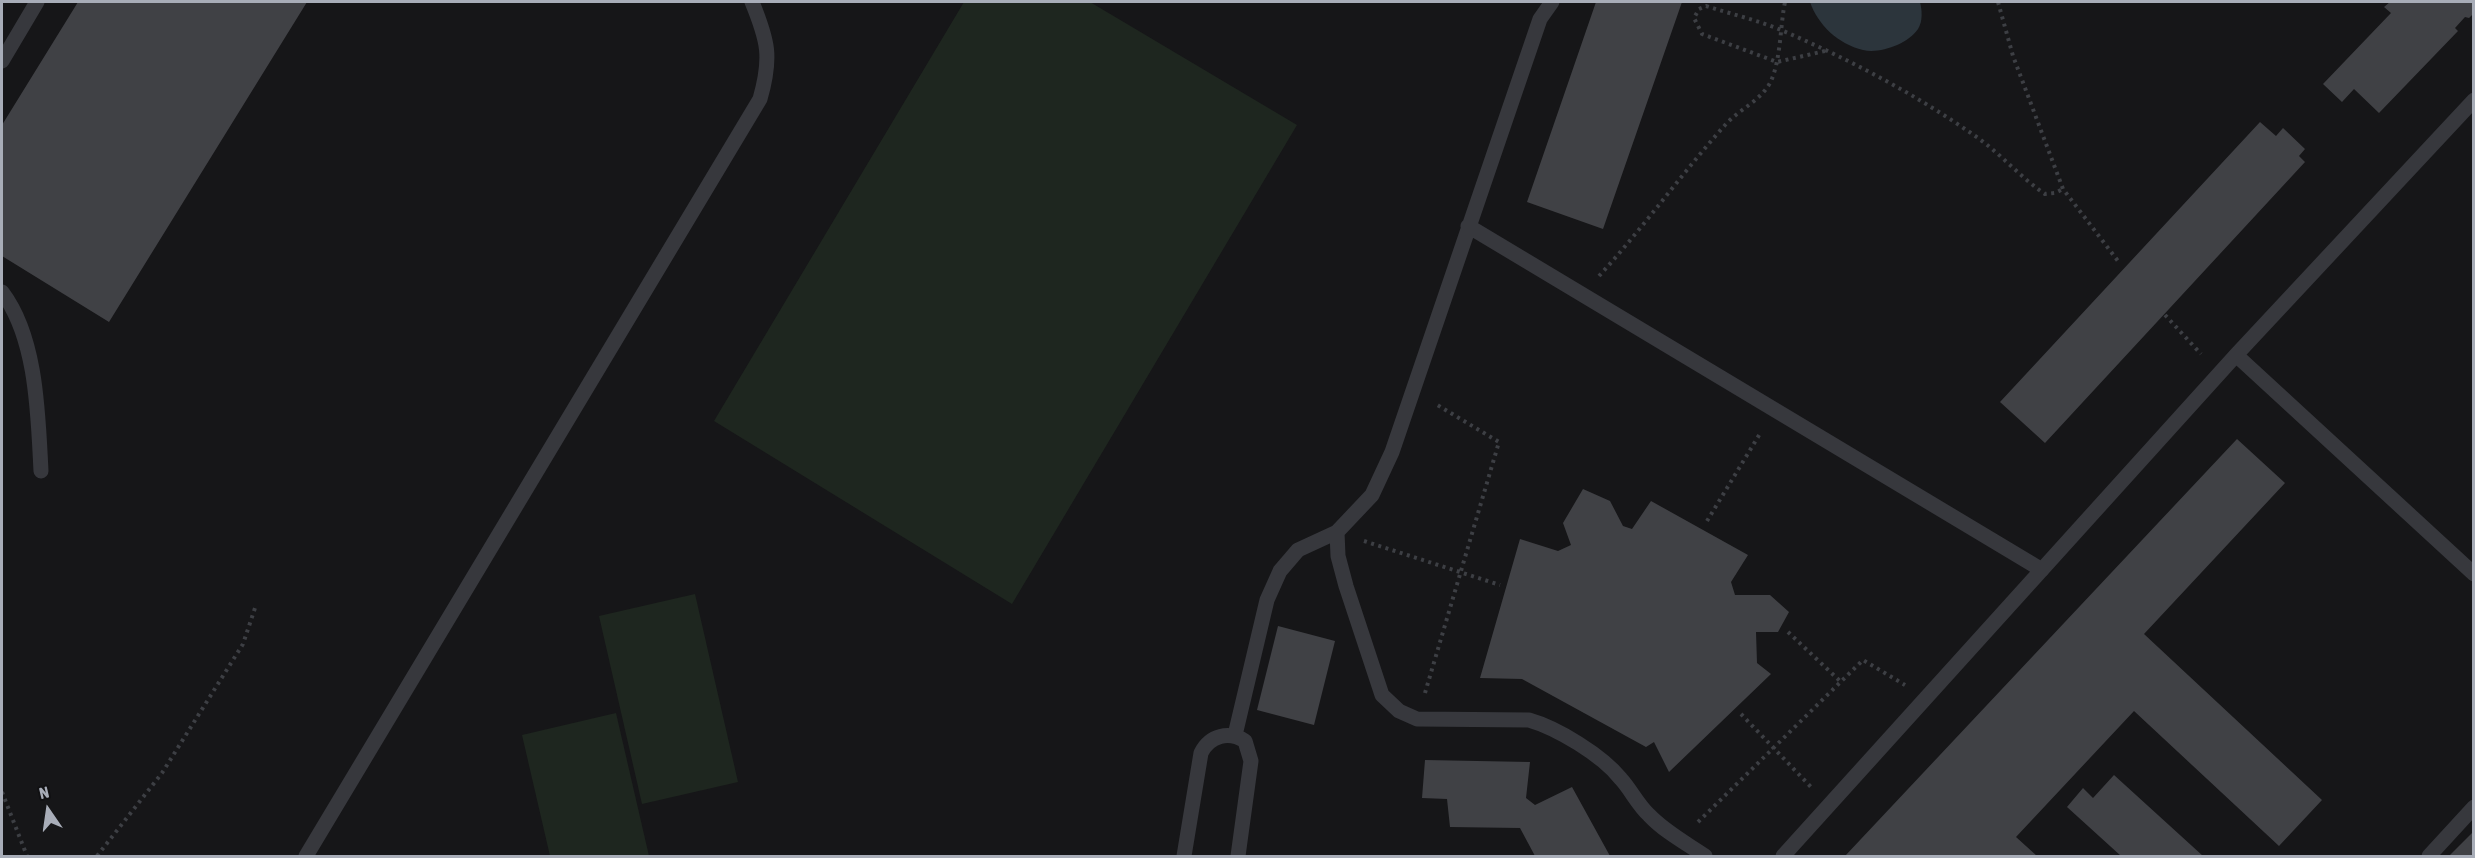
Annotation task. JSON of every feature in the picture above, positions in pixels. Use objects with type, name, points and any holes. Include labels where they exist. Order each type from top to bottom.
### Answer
[{"type":"lane","points":[[2,61],[37,2]]},
{"type":"lane","points":[[306,856],[760,99],[766,77],[768,55],[764,31],[752,2]]},
{"type":"lane","points":[[1540,2],[1540,19]]},
{"type":"lane","points":[[1235,735],[1267,600],[1280,571],[1298,550],[1338,532],[1372,495],[1392,452],[1540,19],[1552,2]]},
{"type":"lane","points":[[1783,856],[2236,355],[2474,100]]},
{"type":"lane","points":[[1468,226],[2042,570]]},
{"type":"lane","points":[[2,292],[9,302],[23,336],[38,403],[41,471]]},
{"type":"lane","points":[[2236,355],[2474,574]]},
{"type":"lane","points":[[1338,532],[1338,556],[1346,586],[1382,695],[1399,711],[1417,719],[1528,720],[1545,725],[1604,762],[1620,777],[1647,814],[1705,856]]},
{"type":"lane","points":[[1184,856],[1201,753],[1205,744],[1219,736],[1235,735],[1245,741],[1251,761],[1238,856]]},
{"type":"lane","points":[[2429,856],[2474,807]]},
{"type":"path","points":[[1583,294],[1628,244],[1728,122],[1751,104],[1769,83],[1777,62],[1785,2]]},
{"type":"path","points":[[1998,2],[2013,56],[2063,189],[2118,261]]},
{"type":"path","points":[[1825,51],[1777,62],[1702,34],[1694,18],[1699,9],[1706,6],[1780,30],[1825,51],[1917,98],[1980,139],[2045,194],[2063,189]]},
{"type":"path","points":[[2166,315],[2201,355],[2195,362]]},
{"type":"path","points":[[1413,390],[1499,442],[1417,719]]},
{"type":"path","points":[[1707,521],[1774,409]]},
{"type":"path","points":[[1338,532],[1500,585]]},
{"type":"path","points":[[97,856],[162,773],[243,644],[256,605]]},
{"type":"path","points":[[1788,632],[1841,682]]},
{"type":"path","points":[[1680,839],[1863,660],[1926,698]]},
{"type":"path","points":[[1741,714],[1829,805]]},
{"type":"path","points":[[2,792],[27,856]]},
{"type":"shaded area","points":[[964,2],[1090,2],[1297,125],[1012,604],[714,421]]},
{"type":"shaded area","points":[[1810,2],[1920,2],[1922,12],[1920,26],[1908,39],[1893,47],[1877,51],[1863,50],[1845,43],[1830,32],[1818,18]]},
{"type":"shaded area","points":[[695,594],[738,782],[642,804],[599,616]]},
{"type":"shaded area","points":[[616,713],[649,856],[550,856],[522,735]]},
{"type":"building","points":[[78,2],[307,2],[109,322],[2,256],[2,125]]},
{"type":"building","points":[[1596,2],[1682,2],[1603,229],[1527,202]]},
{"type":"building","points":[[2390,2],[2474,2],[2474,13],[2469,18],[2465,17],[2455,28],[2458,31],[2379,113],[2354,89],[2342,102],[2323,84],[2391,13],[2384,7]]},
{"type":"building","points":[[2260,122],[2276,136],[2283,128],[2305,149],[2299,156],[2305,162],[2045,443],[2000,402]]},
{"type":"building","points":[[2237,439],[2285,483],[2144,634],[2322,800],[2279,846],[2134,711],[2016,837],[2037,856],[1845,856]]},
{"type":"building","points":[[1583,489],[1610,501],[1623,526],[1632,529],[1651,501],[1748,555],[1731,582],[1735,595],[1770,595],[1789,612],[1778,632],[1756,632],[1757,663],[1771,674],[1669,772],[1654,742],[1646,747],[1522,679],[1480,678],[1520,539],[1558,551],[1571,545],[1563,523]]},
{"type":"building","points":[[1278,626],[1335,641],[1314,725],[1257,710]]},
{"type":"building","points":[[1425,760],[1530,762],[1526,798],[1535,805],[1572,787],[1610,856],[1535,856],[1520,828],[1450,827],[1447,799],[1422,798]]},
{"type":"building","points":[[2114,775],[2203,856],[2121,856],[2067,807],[2083,788],[2093,798]]},
{"type":"building","points":[[2474,831],[2474,856],[2449,856]]}]
